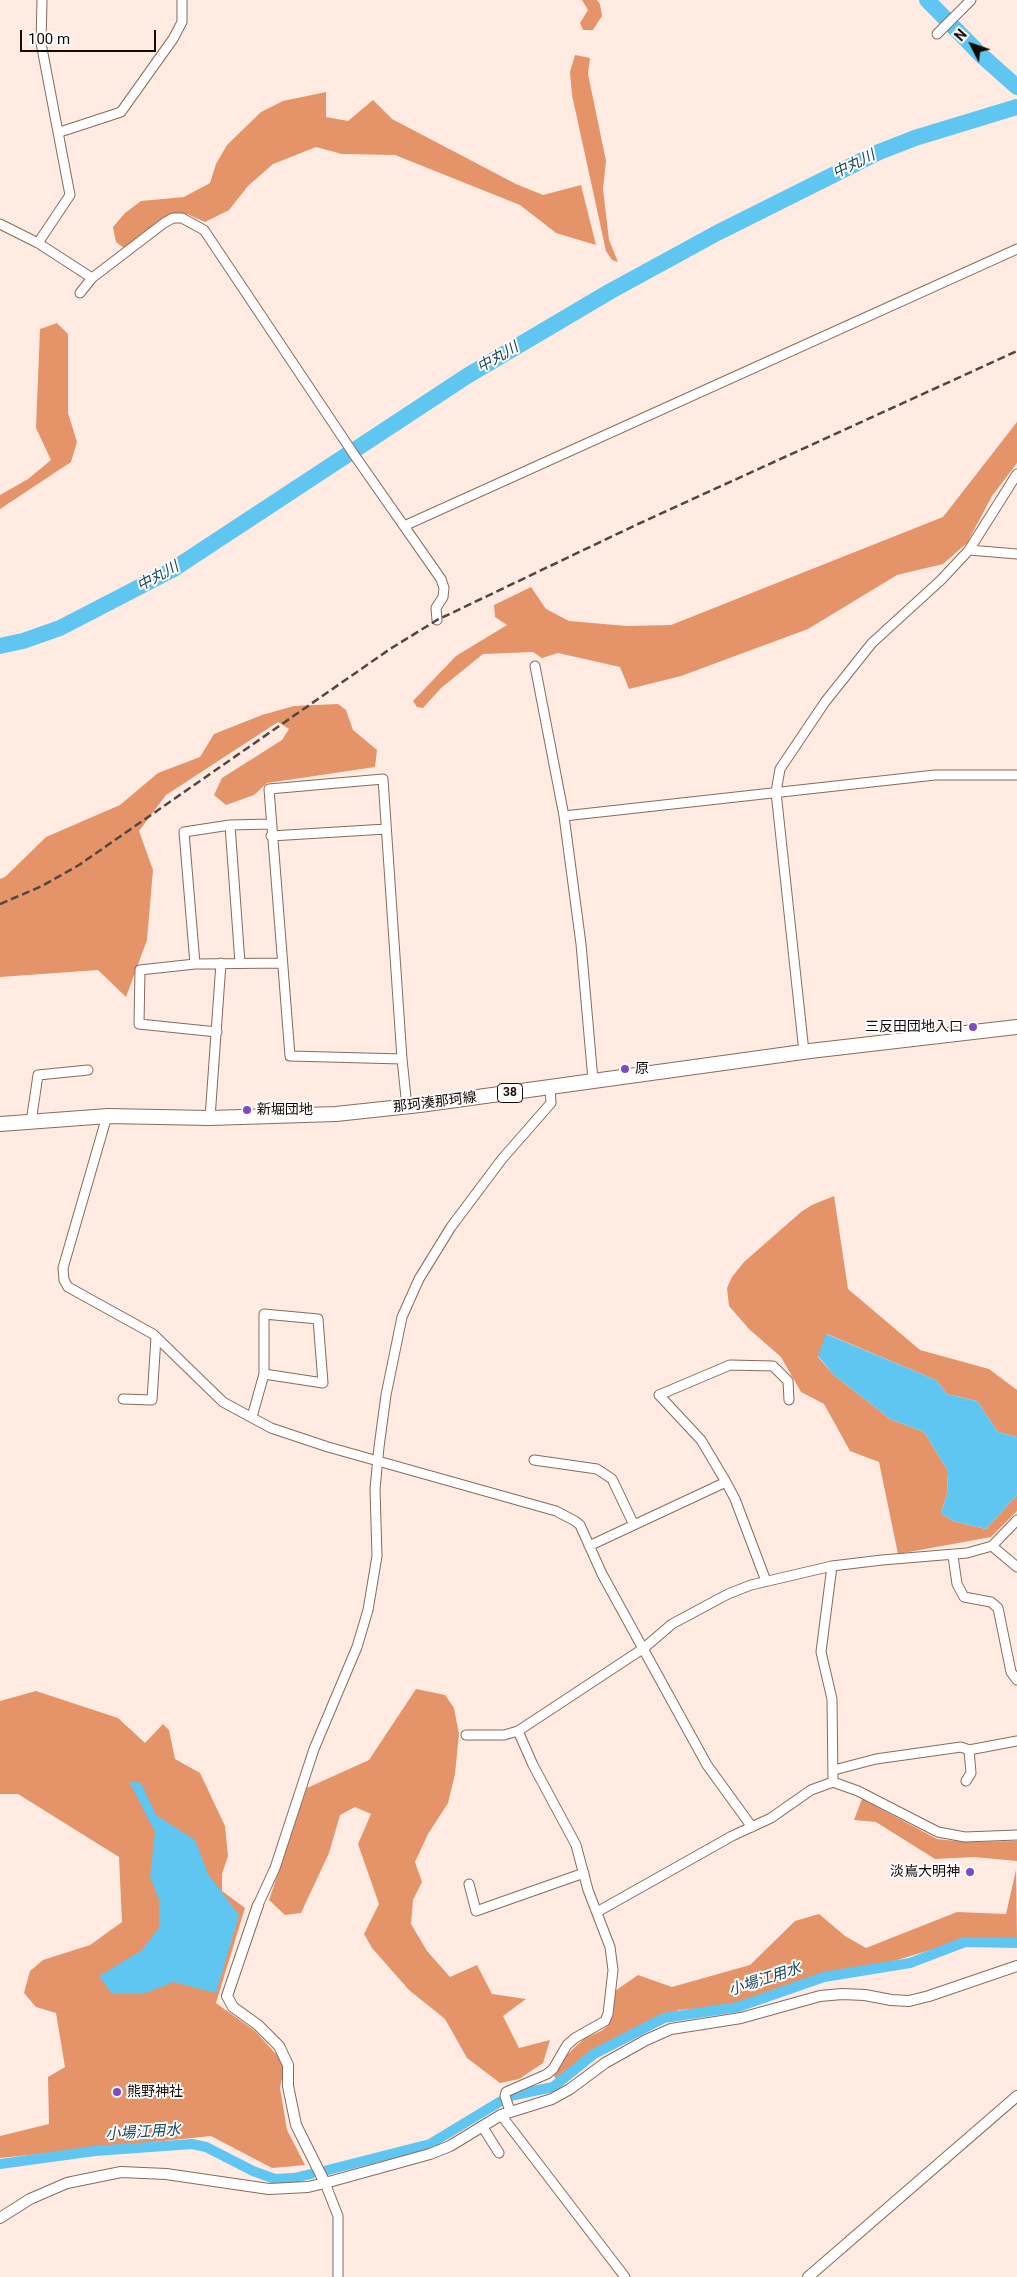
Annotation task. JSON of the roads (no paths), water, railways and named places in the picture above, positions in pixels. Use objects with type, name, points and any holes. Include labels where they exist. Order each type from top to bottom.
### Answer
[{"type":"main road","name":"那珂湊那珂線","points":[[0,1124],[107,1116],[210,1118],[336,1114],[407,1107],[804,1052],[1017,1028]]},
{"type":"street","points":[[38,243],[70,195],[60,132],[41,43],[42,0]]},
{"type":"street","points":[[60,132],[121,112],[173,39],[182,22],[182,0]]},
{"type":"street","points":[[938,34],[972,0]]},
{"type":"street","points":[[80,293],[92,278],[172,218],[182,218],[204,230],[443,584],[443,597],[436,608],[437,620]]},
{"type":"street","points":[[0,224],[38,243],[92,278]]},
{"type":"street","points":[[404,526],[1017,249]]},
{"type":"street","points":[[804,1052],[776,792],[780,769],[825,702],[872,643],[941,580],[970,550],[1017,474]]},
{"type":"street","points":[[970,550],[1017,554]]},
{"type":"street","points":[[534,666],[564,816],[581,944],[593,1080]]},
{"type":"street","points":[[564,816],[934,775],[1017,775]]},
{"type":"street","points":[[402,1059],[290,1056],[270,824],[269,789],[382,779],[407,1107]]},
{"type":"street","points":[[195,964],[184,832],[230,825],[270,824]]},
{"type":"street","points":[[230,825],[240,963]]},
{"type":"street","points":[[271,836],[386,829]]},
{"type":"street","points":[[210,1118],[221,963]]},
{"type":"street","points":[[217,1032],[139,1024],[140,970],[195,964],[281,963]]},
{"type":"street","points":[[31,1122],[38,1075],[88,1070]]},
{"type":"street","points":[[338,2277],[338,2216],[325,2183],[296,2125],[288,2086],[288,2065],[279,2046],[258,2025],[233,2007],[227,1996],[258,1905],[275,1868],[314,1749],[348,1671],[365,1619],[377,1556],[375,1488],[386,1395],[396,1338],[409,1298],[434,1253],[460,1214],[498,1165],[551,1103],[550,1086]]},
{"type":"street","points":[[107,1116],[63,1268],[64,1280],[68,1287],[156,1336],[218,1397],[271,1428],[328,1448],[556,1511],[580,1525],[589,1546],[707,1765],[752,1827]]},
{"type":"street","points":[[252,1417],[264,1374],[264,1314],[318,1319],[323,1383],[264,1374]]},
{"type":"street","points":[[123,1399],[152,1400],[156,1336]]},
{"type":"street","points":[[766,1581],[735,1499],[726,1482],[701,1440],[659,1395],[730,1365],[773,1366],[788,1382],[789,1400]]},
{"type":"street","points":[[534,1460],[597,1470],[612,1479],[634,1525]]},
{"type":"street","points":[[589,1546],[726,1482]]},
{"type":"street","points":[[466,1735],[504,1735],[518,1731],[644,1648],[672,1624],[728,1594],[766,1581],[832,1566],[882,1560],[953,1556],[992,1546],[1017,1520]]},
{"type":"street","points":[[992,1546],[1017,1567]]},
{"type":"street","points":[[953,1556],[960,1592],[970,1600],[991,1602],[998,1608],[1011,1672],[1017,1680]]},
{"type":"street","points":[[832,1566],[821,1652],[832,1698],[833,1782]]},
{"type":"street","points":[[518,1731],[533,1765],[572,1835],[612,1958],[609,2007],[605,2021],[575,2038],[567,2045],[553,2069],[547,2074],[506,2092],[505,2113],[515,2136],[625,2277]]},
{"type":"street","points":[[834,1770],[876,1759],[961,1747],[969,1750],[1017,1741]]},
{"type":"street","points":[[966,1781],[971,1773],[972,1764],[969,1750]]},
{"type":"street","points":[[597,1912],[771,1818],[811,1790],[833,1782],[858,1791],[938,1832],[965,1837],[1017,1835]]},
{"type":"street","points":[[468,1884],[476,1911],[584,1873]]},
{"type":"street","points":[[0,2218],[30,2199],[67,2183],[121,2172],[166,2174],[269,2189],[308,2187],[325,2183],[430,2154],[450,2146],[505,2113],[552,2098],[570,2089],[605,2063],[646,2040],[671,2029],[741,2018],[820,1996],[842,1994],[865,1995],[909,2001],[1017,1966]]},
{"type":"street","points":[[808,2277],[1017,2096]]},
{"type":"street","points":[[482,2126],[499,2153]]},
{"type":"water","points":[[826,1334],[936,1380],[947,1394],[977,1401],[998,1432],[1017,1437],[1017,1495],[986,1529],[953,1521],[941,1513],[947,1494],[948,1471],[924,1432],[890,1419],[834,1375],[818,1356]]},
{"type":"water","points":[[129,1781],[141,1783],[156,1815],[195,1840],[208,1874],[239,1915],[216,1993],[174,1982],[143,1994],[112,1994],[99,1976],[141,1951],[159,1928],[159,1899],[150,1877],[155,1832]]},
{"type":"waterway","points":[[927,0],[981,55],[1017,87]]},
{"type":"waterway","name":"中丸川","points":[[0,646],[23,641],[60,628],[172,570],[467,376],[609,292],[717,233],[879,152],[915,138],[1017,107]]},
{"type":"waterway","name":"小場江用水","points":[[510,2096],[553,2087],[594,2054],[664,2018],[738,2007],[824,1977],[910,1963],[965,1942],[1017,1943]]},
{"type":"waterway","name":"小場江用水","points":[[324,2171],[430,2144],[501,2101]]},
{"type":"waterway","name":"小場江用水","points":[[0,2164],[95,2151],[192,2144],[206,2147],[253,2171],[275,2179],[294,2178],[311,2174]]},
{"type":"railway","points":[[0,904],[42,886],[79,865],[390,649],[437,620],[638,524],[1017,351]]},
{"type":"place","name":"三反田団地入口","points":[[973,1027]]},
{"type":"place","name":"原","points":[[625,1069]]},
{"type":"place","name":"新堀団地","points":[[247,1110]]},
{"type":"place","name":"淡嶌大明神","points":[[970,1872]]},
{"type":"place","name":"熊野神社","points":[[117,2092]]}]
